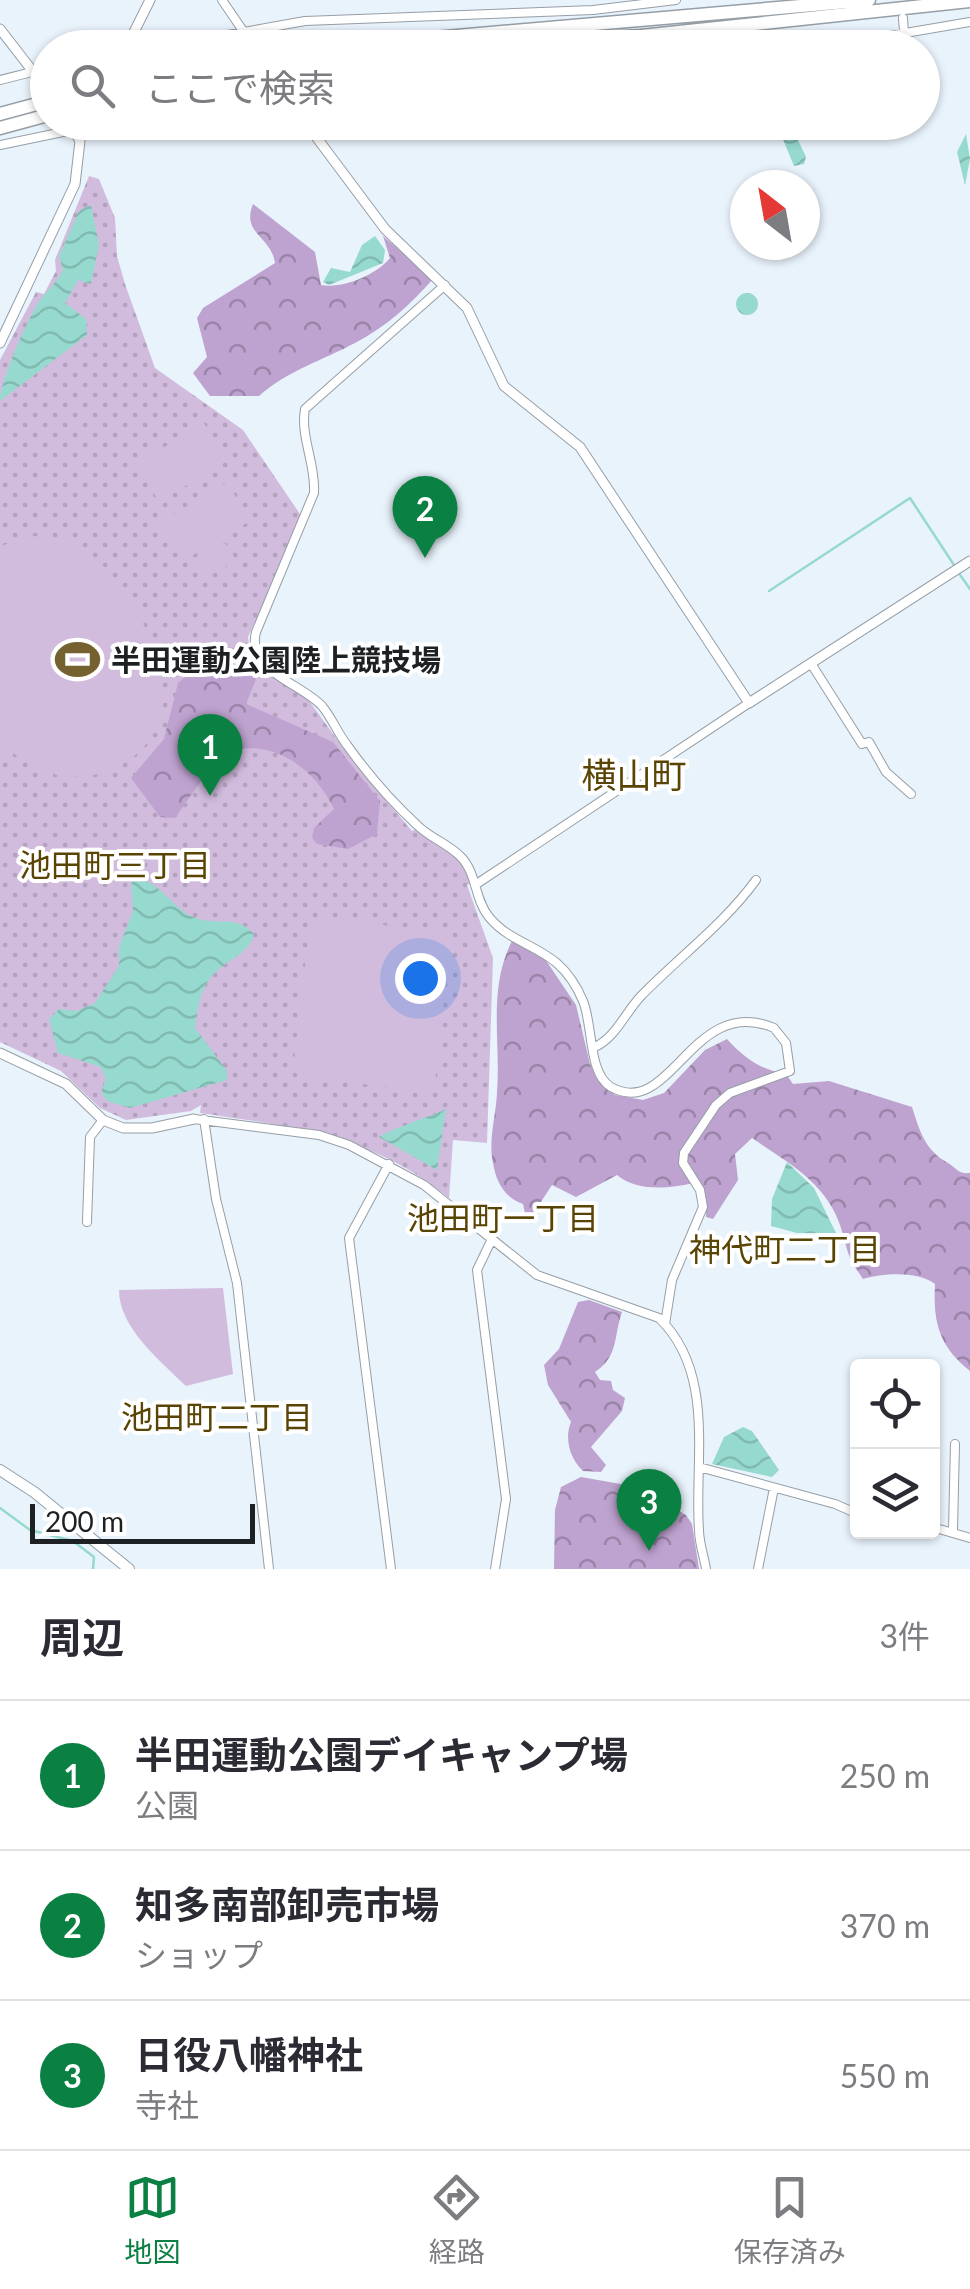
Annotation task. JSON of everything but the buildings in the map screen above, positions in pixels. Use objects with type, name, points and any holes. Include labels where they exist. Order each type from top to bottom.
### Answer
[{"type":"highway","points":[[526,30],[869,0]]},
{"type":"highway","points":[[697,30],[970,1]]},
{"type":"highway","points":[[0,114],[30,106]]},
{"type":"highway","points":[[0,128],[30,111]]},
{"type":"main road","points":[[0,1470],[34,1492],[129,1569]]},
{"type":"street","points":[[135,30],[150,0]]},
{"type":"street","points":[[222,0],[242,30]]},
{"type":"street","points":[[254,30],[305,21],[392,21],[632,9],[676,0]]},
{"type":"street","points":[[903,18],[904,30]]},
{"type":"street","points":[[926,30],[970,22]]},
{"type":"street","points":[[0,29],[30,67]]},
{"type":"street","points":[[0,80],[30,72]]},
{"type":"street","points":[[0,145],[30,138]]},
{"type":"street","points":[[0,344],[75,184],[81,153],[76,140]]},
{"type":"street","points":[[318,140],[386,229],[476,322],[504,386],[570,436],[590,459],[619,512],[749,703]]},
{"type":"street","points":[[445,286],[305,409],[302,424],[315,474],[314,493],[254,641],[262,663],[323,707],[360,762],[416,825],[462,858],[494,922],[542,950],[566,972],[585,1005],[604,1081],[630,1092],[656,1086],[690,1047],[744,1022],[774,1028],[786,1042],[791,1062],[786,1074],[738,1088],[723,1099],[684,1153],[683,1162],[700,1190],[703,1207],[676,1270],[665,1324]]},
{"type":"street","points":[[475,885],[970,562]]},
{"type":"street","points":[[812,664],[862,744],[870,742],[875,747],[886,772],[910,794]]},
{"type":"street","points":[[594,1047],[607,1040],[660,978],[716,929],[756,880]]},
{"type":"street","points":[[0,1053],[66,1084],[102,1120],[136,1130],[199,1119],[319,1135],[389,1164],[424,1185],[538,1275],[651,1313],[665,1324],[694,1385],[698,1528],[706,1569]]},
{"type":"street","points":[[199,1119],[237,1283],[269,1569]]},
{"type":"street","points":[[87,1222],[90,1137],[102,1120]]},
{"type":"street","points":[[389,1164],[349,1238],[391,1569]]},
{"type":"street","points":[[491,1241],[478,1270],[506,1498],[494,1569]]},
{"type":"street","points":[[952,1530],[955,1444]]},
{"type":"street","points":[[699,1467],[850,1512]]},
{"type":"street","points":[[758,1569],[774,1488]]},
{"type":"street","points":[[940,1528],[970,1538]]},
{"type":"shaded area","points":[[89,176],[99,179],[115,218],[117,256],[155,368],[243,430],[302,517],[248,637],[251,661],[307,698],[352,760],[412,831],[418,828],[460,859],[472,882],[467,885],[493,958],[487,1143],[453,1140],[449,1198],[391,1160],[361,1147],[300,1129],[200,1113],[201,1105],[191,1111],[126,1120],[100,1108],[61,1071],[0,1042],[0,360],[36,292],[44,294],[56,271],[55,260]]},
{"type":"shaded area","points":[[204,423],[227,461],[159,502],[136,464]]},
{"type":"shaded area","points":[[227,482],[250,521],[183,561],[160,522]]},
{"type":"shaded area","name":"半田運動公園陸上競技場","points":[[35,536],[73,543],[107,570],[138,613],[158,661],[163,705],[155,730],[141,750],[123,764],[100,773],[77,777],[52,774],[29,764],[8,748],[0,753],[0,546]]},
{"type":"shaded area","points":[[225,543],[236,560],[202,581],[191,564]]},
{"type":"shaded area","points":[[319,917],[446,933],[451,940],[435,1082],[424,1091],[299,1077],[293,1069],[310,923]]},
{"type":"shaded area","points":[[223,1288],[233,1374],[186,1386],[133,1330],[119,1290]]},
{"type":"green space","points":[[253,204],[315,252],[321,285],[349,283],[384,264],[390,258],[383,236],[433,279],[377,329],[293,373],[259,396],[210,396],[193,373],[207,357],[197,318],[203,308],[275,263],[251,222]]},
{"type":"green space","points":[[220,647],[234,648],[242,656],[234,667],[258,674],[246,704],[333,742],[380,801],[377,834],[348,849],[317,844],[312,838],[314,828],[334,809],[325,793],[300,766],[284,756],[251,748],[216,758],[214,777],[201,781],[175,818],[160,817],[131,778],[164,739],[178,683]]},
{"type":"green space","points":[[513,939],[545,959],[576,1005],[590,1064],[597,1079],[615,1095],[643,1100],[664,1093],[705,1050],[727,1039],[754,1062],[786,1074],[793,1084],[829,1081],[912,1107],[934,1152],[960,1172],[970,1173],[970,1371],[951,1352],[940,1333],[935,1284],[900,1274],[863,1279],[826,1198],[805,1175],[752,1138],[735,1154],[738,1180],[713,1219],[706,1217],[706,1198],[698,1182],[646,1187],[617,1175],[576,1197],[552,1185],[527,1223],[523,1204],[511,1198],[499,1183],[492,1155],[498,995]]},
{"type":"green space","points":[[589,1300],[622,1312],[612,1353],[595,1372],[600,1380],[611,1381],[613,1390],[625,1398],[622,1411],[591,1447],[606,1465],[601,1472],[583,1471],[575,1461],[568,1441],[571,1422],[548,1385],[544,1365],[559,1349],[578,1302]]},
{"type":"green space","points":[[581,1477],[643,1488],[686,1515],[692,1524],[699,1569],[554,1569],[555,1510],[561,1487]]},
{"type":"water","points":[[966,134],[970,159],[965,185],[957,152]]},
{"type":"water","points":[[783,140],[798,140],[806,157],[804,164],[794,166]]},
{"type":"water","points":[[91,205],[99,245],[91,284],[78,280],[65,303],[86,319],[87,335],[0,401],[9,366],[28,322],[63,270],[59,256],[79,211]]},
{"type":"water","points":[[375,236],[385,250],[383,263],[329,285],[323,282],[331,268],[350,272],[362,245]]},
{"type":"water","points":[[747,293],[755,296],[755,312],[747,315],[739,312],[736,304],[739,296]]},
{"type":"water","points":[[138,879],[155,886],[193,917],[236,923],[254,934],[247,948],[209,980],[198,1009],[195,1028],[227,1071],[227,1080],[130,1108],[107,1101],[101,1092],[106,1079],[101,1067],[58,1053],[49,1019],[59,1009],[77,1011],[95,1003],[119,966],[119,947],[133,911],[131,883]]},
{"type":"water","points":[[446,1109],[437,1170],[379,1137],[390,1131]]},
{"type":"water","points":[[787,1162],[814,1188],[836,1233],[797,1233],[771,1226],[772,1199]]},
{"type":"water","points":[[743,1427],[752,1431],[779,1470],[772,1477],[712,1464],[724,1437]]},
{"type":"waterway","points":[[769,591],[910,498],[954,565]]},
{"type":"waterway","points":[[958,572],[970,589]]},
{"type":"waterway","points":[[0,1508],[30,1530],[73,1541],[94,1557],[93,1569]]},
{"type":"place","name":"知多南部卸売市場","points":[[425,558]]},
{"type":"place","name":"半田運動公園陸上競技場","points":[[78,659]]},
{"type":"place","name":"半田運動公園デイキャンプ場","points":[[210,796]]},
{"type":"place","name":"日役八幡神社","points":[[649,1551]]},
{"type":"district","name":"横山町","points":[[634,774]]},
{"type":"district","name":"池田町三丁目","points":[[115,864]]},
{"type":"district","name":"池田町一丁目","points":[[503,1217]]},
{"type":"district","name":"神代町二丁目","points":[[785,1248]]},
{"type":"district","name":"池田町二丁目","points":[[217,1416]]}]
